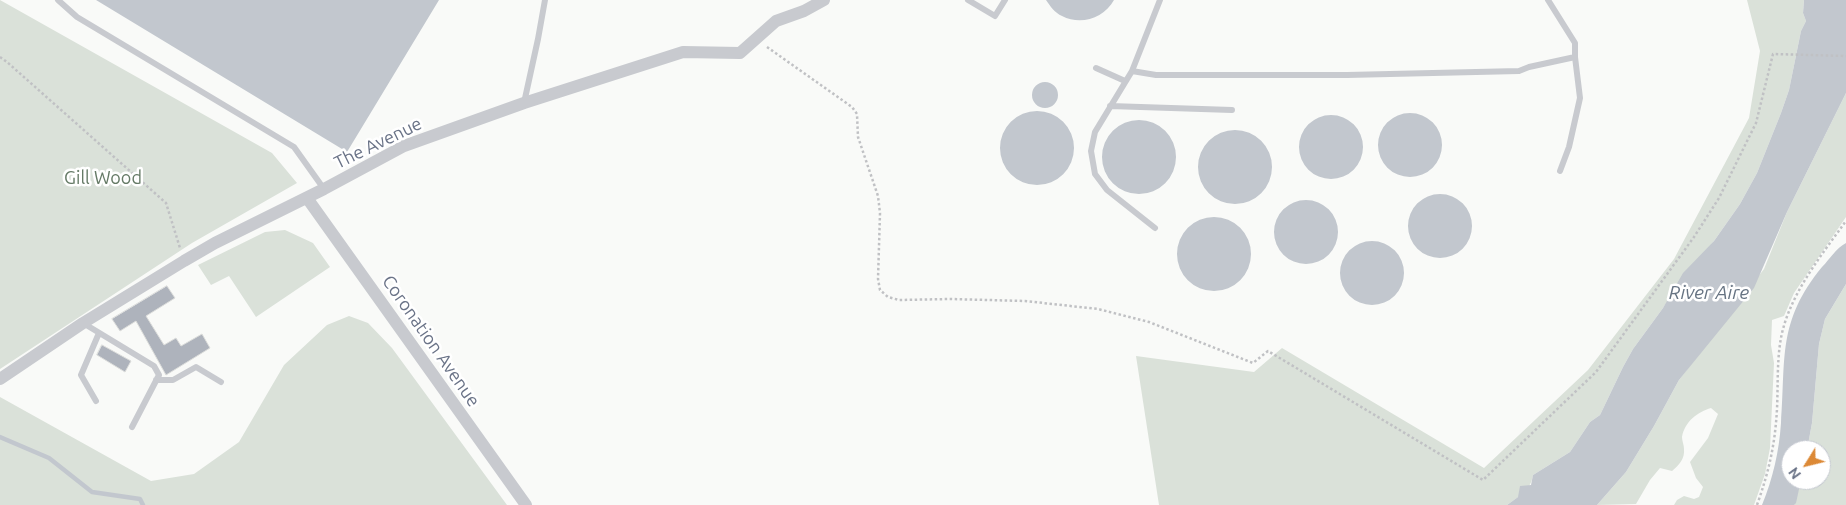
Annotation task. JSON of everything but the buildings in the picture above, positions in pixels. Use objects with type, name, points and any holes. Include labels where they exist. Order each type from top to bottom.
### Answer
[{"type":"street","name":"The Avenue","points":[[0,379],[83,323],[215,243],[307,198],[404,146],[524,103],[684,52],[740,53],[776,21],[804,11],[824,0]]},
{"type":"street","name":"Coronation Avenue","points":[[307,198],[526,505]]},
{"type":"lane","points":[[58,0],[77,17],[294,147],[324,189]]},
{"type":"lane","points":[[524,103],[545,0]]},
{"type":"lane","points":[[968,0],[995,16],[1005,0]]},
{"type":"lane","points":[[1155,228],[1107,190],[1095,174],[1091,152],[1095,132],[1132,71],[1160,0]]},
{"type":"lane","points":[[1548,0],[1575,43],[1580,98],[1569,147],[1560,171]]},
{"type":"lane","points":[[1132,71],[1156,75],[1491,73],[1519,71],[1529,66],[1575,57]]},
{"type":"lane","points":[[1096,68],[1126,81]]},
{"type":"lane","points":[[1110,106],[1232,110]]},
{"type":"lane","points":[[83,323],[154,366],[159,375],[132,427]]},
{"type":"lane","points":[[96,401],[81,375],[99,333]]},
{"type":"lane","points":[[156,380],[174,380],[196,367],[221,382]]},
{"type":"path","points":[[755,40],[852,107],[856,114],[858,137],[878,196],[880,213],[878,279],[880,290],[888,297],[898,300],[1025,301],[1098,310],[1149,322],[1253,363],[1268,351],[1482,480],[1596,372],[1694,237],[1719,198],[1756,123],[1773,54],[1846,56]]},
{"type":"path","points":[[0,57],[8,62],[166,203],[184,261]]},
{"type":"path","points":[[1756,505],[1768,474],[1774,441],[1780,344],[1785,322],[1804,283],[1846,221]]},
{"type":"green space","name":"Gill Wood","points":[[0,0],[272,153],[297,183],[192,243],[0,369]]},
{"type":"green space","points":[[1747,0],[1804,0],[1803,13],[1806,21],[1801,31],[1789,90],[1757,173],[1740,204],[1714,241],[1674,291],[1633,349],[1600,415],[1590,422],[1570,452],[1533,475],[1530,485],[1520,496],[1507,505],[1159,505],[1136,356],[1254,372],[1282,348],[1484,468],[1588,370],[1674,259],[1749,118],[1760,51]]},
{"type":"green space","points":[[1846,93],[1846,217],[1794,293],[1784,316],[1772,320],[1771,345],[1774,363],[1770,448],[1765,474],[1754,505],[1674,505],[1677,500],[1684,496],[1694,499],[1699,497],[1703,487],[1696,478],[1690,462],[1708,438],[1718,414],[1711,408],[1701,412],[1686,426],[1682,437],[1684,456],[1679,464],[1672,471],[1660,468],[1650,480],[1636,504],[1597,505],[1626,472],[1679,380],[1764,269],[1787,212]]},
{"type":"green space","points":[[285,230],[313,243],[330,267],[256,317],[229,276],[211,285],[198,265],[265,232]]},
{"type":"green space","points":[[1846,284],[1846,505],[1794,505],[1798,490],[1831,490],[1831,440],[1809,440],[1819,344],[1825,319]]},
{"type":"green space","points":[[349,316],[368,323],[392,348],[507,505],[0,505],[0,397],[151,481],[194,474],[239,442],[284,365],[327,325]]},
{"type":"water","points":[[96,0],[439,0],[347,152]]},
{"type":"water","points":[[1046,0],[1114,0],[1098,16],[1077,20],[1059,15]]},
{"type":"water","name":"River Aire","points":[[1804,0],[1846,0],[1846,93],[1787,212],[1754,288],[1679,380],[1626,472],[1597,505],[1507,505],[1518,497],[1520,486],[1531,485],[1533,475],[1570,452],[1590,422],[1600,415],[1633,349],[1663,308],[1683,273],[1714,241],[1740,204],[1757,173],[1789,90],[1801,31],[1806,21],[1803,13]]},
{"type":"water","points":[[1045,82],[1054,86],[1058,95],[1054,104],[1045,108],[1036,104],[1032,95],[1036,86]]},
{"type":"water","points":[[1037,111],[1051,114],[1063,122],[1071,134],[1074,148],[1071,162],[1063,174],[1051,182],[1037,185],[1023,182],[1011,174],[1003,162],[1000,148],[1003,134],[1011,122],[1023,114]]},
{"type":"water","points":[[1410,113],[1428,118],[1433,122],[1437,127],[1442,145],[1437,163],[1433,168],[1428,172],[1410,177],[1392,172],[1387,168],[1383,163],[1378,145],[1383,127],[1387,122],[1392,118]]},
{"type":"water","points":[[1331,115],[1349,120],[1354,124],[1358,129],[1363,147],[1358,165],[1354,170],[1349,174],[1331,179],[1313,174],[1308,170],[1304,165],[1299,147],[1304,129],[1308,124],[1313,120]]},
{"type":"water","points":[[1139,120],[1153,123],[1165,131],[1173,143],[1176,157],[1173,171],[1165,183],[1153,191],[1139,194],[1125,191],[1113,183],[1105,171],[1102,157],[1105,143],[1113,131],[1125,123]]},
{"type":"water","points":[[1235,130],[1249,133],[1261,141],[1269,153],[1272,167],[1269,181],[1261,193],[1249,201],[1235,204],[1221,201],[1209,193],[1201,181],[1198,167],[1201,153],[1209,141],[1221,133]]},
{"type":"water","points":[[1440,194],[1458,199],[1463,203],[1467,208],[1472,226],[1467,244],[1463,249],[1458,253],[1440,258],[1422,253],[1417,249],[1413,244],[1408,226],[1413,208],[1417,203],[1422,199]]},
{"type":"water","points":[[1306,200],[1324,205],[1329,209],[1333,214],[1338,232],[1333,250],[1329,255],[1324,259],[1306,264],[1288,259],[1283,255],[1279,250],[1274,232],[1279,214],[1283,209],[1288,205]]},
{"type":"water","points":[[1214,217],[1228,220],[1240,228],[1248,240],[1251,254],[1248,268],[1240,280],[1228,288],[1214,291],[1200,288],[1188,280],[1180,268],[1177,254],[1180,240],[1188,228],[1200,220]]},
{"type":"water","points":[[1372,241],[1390,246],[1395,250],[1399,255],[1404,273],[1399,291],[1395,296],[1390,300],[1372,305],[1354,300],[1349,296],[1345,291],[1340,273],[1345,255],[1349,250],[1354,246]]},
{"type":"water","points":[[1846,243],[1846,284],[1825,319],[1819,344],[1809,440],[1781,440],[1781,490],[1799,490],[1796,503],[1794,505],[1762,505],[1775,465],[1779,444],[1784,360],[1786,341],[1791,323],[1797,305],[1808,287],[1839,248]]},
{"type":"waterway","points":[[0,437],[49,458],[92,492],[140,499],[143,505]]}]
